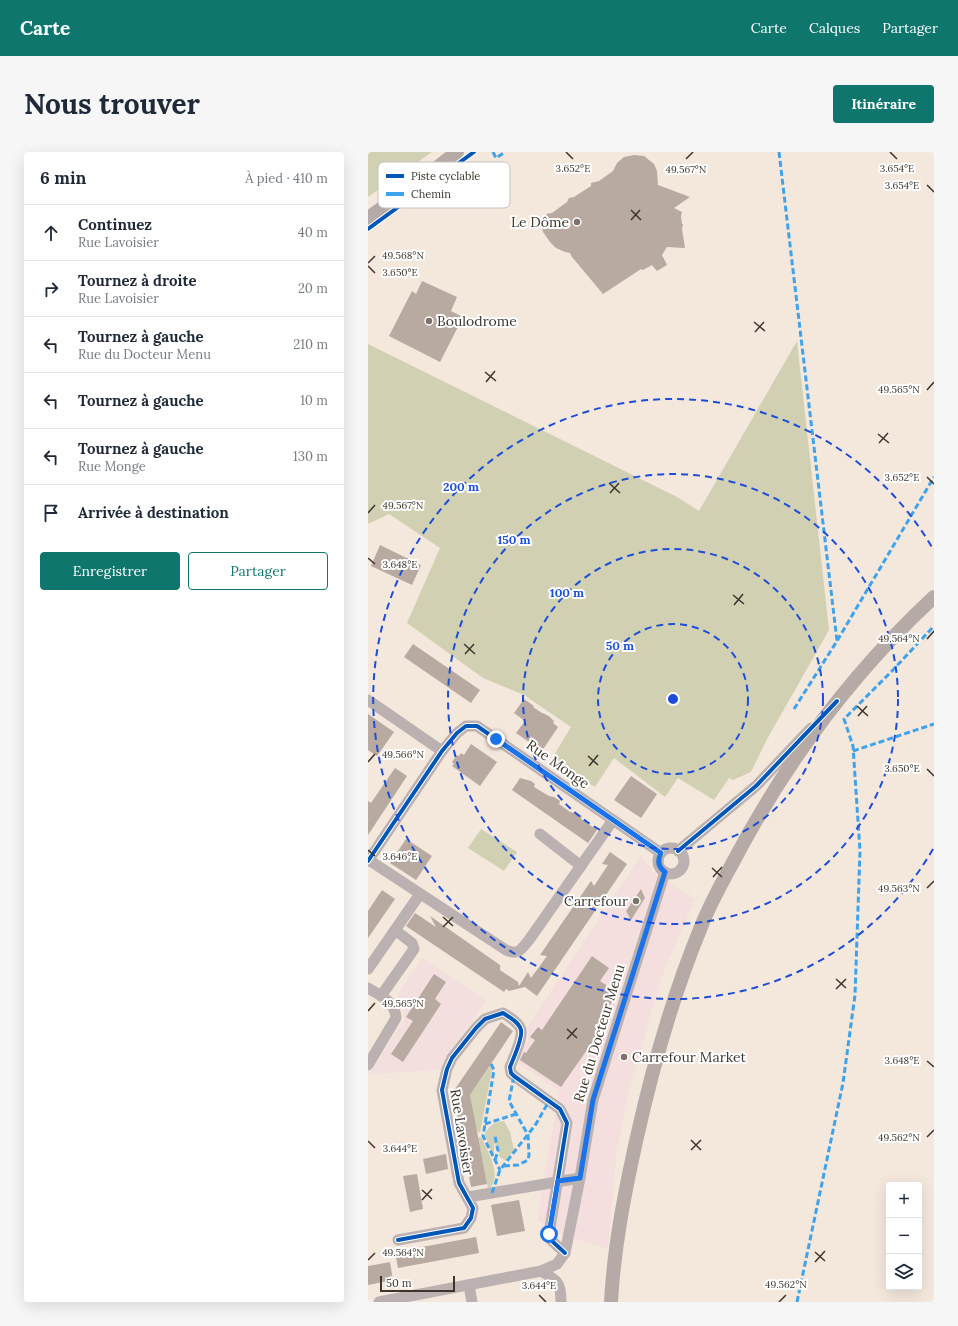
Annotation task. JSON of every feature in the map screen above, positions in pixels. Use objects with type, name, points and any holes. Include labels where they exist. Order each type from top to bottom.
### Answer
[{"type":"main road","points":[[444,161],[458,152]]},
{"type":"main road","points":[[368,210],[378,203]]},
{"type":"main road","points":[[368,218],[382,208]]},
{"type":"main road","points":[[611,1302],[621,1217],[630,1170],[655,1066],[680,982],[702,925],[746,836],[813,732],[837,700],[894,635],[934,597]]},
{"type":"street","points":[[368,700],[442,751]]},
{"type":"street","points":[[678,851],[756,786],[837,700]]},
{"type":"street","name":"Rue Monge","points":[[368,861],[442,751],[456,733],[466,726],[477,726],[661,853]]},
{"type":"street","points":[[368,861],[512,953],[522,949],[529,940],[613,820]]},
{"type":"street","points":[[540,834],[581,866]]},
{"type":"street","points":[[667,849],[675,849],[678,851],[683,857],[683,866],[673,874],[665,872],[658,864],[661,853],[667,849]]},
{"type":"street","name":"Rue du Docteur Menu","points":[[565,1253],[580,1178],[593,1100],[665,872]]},
{"type":"street","points":[[368,969],[420,894]]},
{"type":"street","points":[[381,996],[414,949],[412,943],[395,930]]},
{"type":"street","points":[[368,988],[390,1002],[396,1010],[396,1018],[368,1065]]},
{"type":"street","name":"Rue Lavoisier","points":[[398,1240],[464,1228],[471,1218],[473,1208],[459,1183],[442,1090],[447,1069],[452,1058],[485,1019],[503,1013],[512,1018],[521,1030],[521,1037],[510,1067],[511,1073],[560,1109],[568,1123],[549,1234],[552,1241],[565,1253]]},
{"type":"street","points":[[468,1197],[580,1178]]},
{"type":"street","points":[[379,1302],[541,1271],[557,1264],[565,1253]]},
{"type":"street","points":[[541,1271],[554,1278],[561,1289],[561,1302]]},
{"type":"street","points":[[469,1285],[472,1302]]},
{"type":"shaded area","points":[[641,855],[655,874],[695,899],[665,968],[627,1099],[616,1156],[608,1249],[562,1235],[537,1220],[559,1090],[516,1062],[528,1041],[528,1025]]},
{"type":"shaded area","points":[[423,958],[486,1000],[438,1070],[369,1074],[405,1019],[398,994]]},
{"type":"green space","points":[[368,152],[432,152],[418,162],[378,162],[378,190],[368,197]]},
{"type":"green space","points":[[797,341],[829,630],[766,741],[751,772],[733,780],[729,778],[714,800],[678,778],[665,797],[614,758],[595,787],[551,760],[571,727],[524,695],[483,678],[407,623],[440,548],[389,514],[368,524],[368,344],[677,497],[699,511]]},
{"type":"green space","points":[[481,829],[517,852],[504,871],[468,848]]},
{"type":"green space","points":[[490,1066],[492,1070],[480,1133],[476,1131],[470,1095]]},
{"type":"green space","points":[[504,1121],[510,1132],[514,1150],[506,1161],[499,1156],[499,1146],[494,1144],[494,1154],[490,1149],[485,1134],[488,1128],[493,1124]]},
{"type":"green space","points":[[479,1137],[482,1138],[493,1163],[495,1176],[490,1188],[488,1188],[487,1184],[478,1139]]},
{"type":"building","points":[[634,155],[644,156],[654,164],[657,171],[658,185],[690,197],[674,208],[682,212],[682,229],[685,248],[667,247],[662,255],[667,265],[657,271],[652,265],[643,270],[641,269],[603,294],[570,253],[556,248],[550,242],[543,232],[541,221],[547,216],[546,214],[552,213],[567,202],[569,198],[574,197],[591,186],[591,183],[599,181],[613,171],[617,163],[624,157]]},
{"type":"building","name":"Boulodrome","points":[[422,281],[457,297],[451,311],[463,317],[440,362],[389,336],[412,291],[416,294]]},
{"type":"building","points":[[380,545],[421,565],[412,585],[371,566]]},
{"type":"building","points":[[413,644],[480,690],[471,703],[404,657]]},
{"type":"building","points":[[524,699],[534,706],[533,707],[550,717],[554,721],[553,723],[558,727],[542,751],[516,733],[525,721],[514,713]]},
{"type":"building","points":[[368,714],[394,732],[377,756],[368,750]]},
{"type":"building","points":[[471,744],[497,762],[480,786],[452,766],[454,764],[452,762],[457,755],[459,756],[461,753],[464,755]]},
{"type":"building","points":[[395,768],[407,776],[368,835],[368,801],[371,803]]},
{"type":"building","points":[[631,776],[657,794],[641,818],[614,800]]},
{"type":"building","points":[[520,778],[531,781],[535,784],[534,787],[560,801],[559,804],[570,812],[582,816],[581,819],[597,830],[588,843],[512,790]]},
{"type":"building","points":[[406,839],[432,856],[416,880],[390,863]]},
{"type":"building","points":[[610,852],[627,864],[537,996],[525,987],[509,991],[506,989],[504,992],[406,926],[415,913],[436,927],[430,916],[500,965],[500,970],[518,982],[519,986],[528,972],[531,978],[547,956],[540,955],[591,881],[594,886],[608,865],[602,864]]},
{"type":"building","points":[[641,889],[645,898],[631,920],[626,911]]},
{"type":"building","points":[[382,890],[395,899],[368,938],[368,911]]},
{"type":"building","points":[[592,956],[609,968],[600,981],[618,993],[607,1009],[610,1017],[561,1087],[520,1060],[524,1052],[526,1053],[535,1040],[530,1037],[538,1027],[542,1030]]},
{"type":"building","points":[[434,974],[446,982],[435,999],[441,1004],[403,1062],[391,1054],[413,1021],[406,1017]]},
{"type":"building","points":[[501,1022],[513,1031],[470,1095],[487,1184],[471,1187],[453,1092]]},
{"type":"building","points":[[446,1154],[448,1169],[426,1174],[423,1159]]},
{"type":"building","points":[[417,1174],[423,1209],[410,1212],[403,1176]]},
{"type":"building","points":[[519,1200],[525,1231],[497,1236],[491,1205]]},
{"type":"building","points":[[476,1237],[479,1253],[398,1268],[395,1252]]},
{"type":"building","points":[[390,1262],[393,1280],[368,1285],[368,1266]]},
{"type":"marked path","points":[[493,152],[496,158],[505,152]]},
{"type":"marked path","points":[[779,152],[837,641]]},
{"type":"marked path","points":[[794,709],[837,641],[934,477]]},
{"type":"marked path","points":[[797,1302],[843,1083],[855,995],[860,851],[853,746],[844,719],[934,626]]},
{"type":"marked path","points":[[853,751],[934,724]]},
{"type":"marked path","points":[[491,1064],[494,1070],[483,1136],[500,1170]]},
{"type":"marked path","points":[[504,1166],[518,1165],[528,1160],[529,1155],[528,1135],[509,1101],[514,1076]]},
{"type":"marked path","points":[[492,1193],[500,1170],[536,1124],[549,1101]]},
{"type":"marked path","points":[[485,1124],[516,1114]]},
{"type":"marked path","points":[[495,1136],[498,1151],[495,1160]]},
{"type":"cycle path","points":[[460,162],[474,152]]},
{"type":"cycle path","points":[[368,229],[397,208]]},
{"type":"cycle path","points":[[678,851],[756,786],[837,701]]},
{"type":"cycle path","points":[[368,861],[442,751],[457,733],[466,726],[477,726],[661,853]]},
{"type":"cycle path","points":[[398,1240],[464,1228],[471,1218],[473,1208],[459,1183],[442,1090],[447,1069],[452,1058],[485,1019],[503,1013],[516,1022],[521,1030],[519,1043],[510,1067],[511,1073],[560,1109],[567,1123],[549,1234],[552,1241],[565,1253]]},
{"type":"place","name":"Le Dôme","points":[[577,222]]},
{"type":"place","name":"Boulodrome","points":[[429,321]]},
{"type":"place","name":"Carrefour","points":[[636,901]]},
{"type":"place","name":"Carrefour Market","points":[[624,1057]]},
{"type":"route","points":[[496,739],[661,853],[658,864],[665,872],[593,1100],[580,1178],[558,1181],[549,1234]]}]
